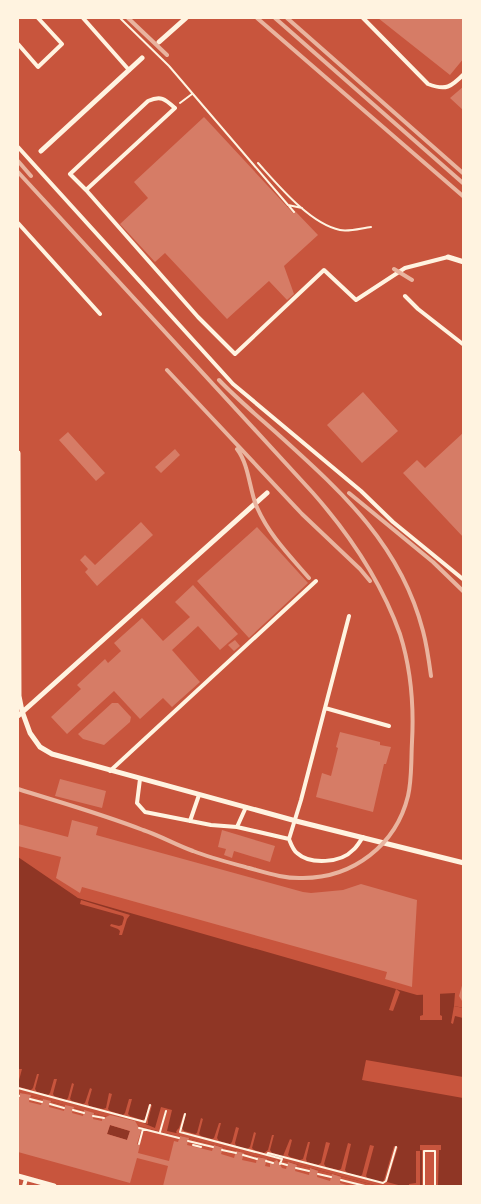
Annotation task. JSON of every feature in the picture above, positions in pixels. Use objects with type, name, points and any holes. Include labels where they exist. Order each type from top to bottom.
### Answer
[{"type":"street","points":[[159,42],[186,18]]},
{"type":"street","points":[[41,151],[142,58]]},
{"type":"street","points":[[448,257],[464,262]]},
{"type":"street","points":[[18,453],[19,696],[20,714],[34,741],[52,754],[110,771],[296,821],[464,863]]},
{"type":"street","points":[[20,714],[267,493]]},
{"type":"street","points":[[18,1176],[26,1178],[33,1184],[54,1186]]},
{"type":"lane","points":[[18,44],[38,66],[62,44],[38,18]]},
{"type":"lane","points":[[83,18],[129,70]]},
{"type":"lane","points":[[363,18],[428,84],[438,88],[445,88],[455,83],[464,74]]},
{"type":"lane","points":[[86,190],[174,108],[164,98],[159,97],[148,101],[70,174],[198,317],[235,354],[324,270],[356,300],[405,268],[448,257]]},
{"type":"lane","points":[[18,147],[233,384],[360,490],[393,522],[464,580]]},
{"type":"lane","points":[[18,223],[100,314]]},
{"type":"lane","points":[[405,296],[418,309],[464,345]]},
{"type":"lane","points":[[110,771],[316,581]]},
{"type":"lane","points":[[349,616],[296,821],[289,839],[296,853],[308,860],[323,861],[340,858],[353,851],[363,837]]},
{"type":"lane","points":[[325,708],[389,726]]},
{"type":"lane","points":[[140,779],[137,803],[145,812],[190,821],[237,827],[289,839]]},
{"type":"lane","points":[[190,821],[199,795]]},
{"type":"lane","points":[[237,827],[246,808]]},
{"type":"lane","points":[[24,1186],[26,1178]]},
{"type":"path","points":[[120,18],[169,66],[294,212]]},
{"type":"path","points":[[174,108],[192,94]]},
{"type":"path","points":[[258,163],[302,208],[326,225],[340,230],[371,227]]},
{"type":"path","points":[[288,205],[302,208]]},
{"type":"path","points":[[18,1088],[145,1122],[150,1105]]},
{"type":"path","points":[[30,1099],[42,1102]]},
{"type":"path","points":[[50,1104],[64,1108]]},
{"type":"path","points":[[74,1110],[84,1113]]},
{"type":"path","points":[[160,1133],[166,1111]]},
{"type":"path","points":[[184,1114],[180,1132],[282,1159],[280,1164],[287,1166]]},
{"type":"path","points":[[93,1116],[104,1118]]},
{"type":"path","points":[[139,1128],[179,1138]]},
{"type":"path","points":[[139,1144],[143,1129]]},
{"type":"path","points":[[206,1146],[208,1140]]},
{"type":"path","points":[[188,1141],[213,1147]]},
{"type":"path","points":[[192,1146],[201,1147]]},
{"type":"path","points":[[268,1155],[268,1153],[383,1183],[386,1181],[396,1147]]},
{"type":"path","points":[[222,1150],[236,1153]]},
{"type":"path","points":[[424,1186],[424,1151],[435,1151],[435,1186]]},
{"type":"path","points":[[243,1155],[257,1159]]},
{"type":"path","points":[[266,1161],[273,1163]]},
{"type":"path","points":[[296,1168],[310,1171]]},
{"type":"path","points":[[318,1174],[331,1177]]},
{"type":"path","points":[[348,1182],[350,1175]]},
{"type":"path","points":[[340,1180],[365,1186]]},
{"type":"shaded area","points":[[18,857],[78,898],[417,995],[455,993],[454,1006],[464,1008],[463,1186],[378,1186],[288,1162],[279,1160],[278,1162],[179,1137],[20,1093],[18,1095]]},
{"type":"shaded area","points":[[110,1125],[130,1131],[127,1140],[107,1134]]},
{"type":"pier","points":[[81,900],[130,915],[122,935],[119,935],[120,931],[118,929],[110,926],[111,924],[122,925],[123,916],[80,904]]},
{"type":"pier","points":[[396,989],[400,992],[393,1011],[389,1010]]},
{"type":"pier","points":[[423,992],[440,992],[440,1015],[442,1020],[420,1020],[420,1016],[423,1015]]},
{"type":"pier","points":[[454,1006],[463,1008],[463,1018],[455,1016],[453,1024],[451,1023]]},
{"type":"pier","points":[[366,1060],[463,1077],[463,1098],[362,1080]]},
{"type":"pier","points":[[19,1069],[22,1069],[18,1084]]},
{"type":"pier","points":[[37,1074],[39,1074],[35,1089],[37,1092],[48,1095],[54,1079],[57,1079],[53,1094],[66,1100],[72,1083],[74,1084],[70,1099],[83,1104],[90,1088],[92,1089],[88,1103],[89,1106],[103,1109],[106,1108],[109,1093],[112,1094],[108,1109],[123,1115],[129,1099],[132,1099],[128,1114],[142,1120],[145,1119],[149,1104],[152,1105],[148,1124],[143,1123],[155,1128],[161,1107],[172,1110],[167,1131],[176,1133],[184,1113],[186,1114],[182,1128],[184,1131],[197,1133],[201,1118],[203,1119],[199,1134],[212,1139],[219,1123],[221,1123],[217,1138],[219,1141],[230,1144],[236,1127],[239,1128],[236,1146],[247,1149],[250,1147],[254,1132],[256,1133],[252,1148],[264,1153],[268,1150],[272,1135],[274,1135],[270,1150],[272,1153],[283,1156],[290,1139],[292,1140],[288,1155],[300,1160],[303,1159],[308,1142],[310,1142],[307,1162],[318,1165],[321,1163],[326,1142],[330,1143],[324,1164],[326,1167],[339,1170],[341,1169],[348,1143],[351,1144],[345,1170],[347,1173],[360,1176],[362,1175],[370,1145],[374,1146],[366,1176],[368,1179],[382,1182],[394,1146],[398,1147],[387,1182],[402,1186],[378,1186],[288,1162],[279,1160],[278,1162],[179,1137],[20,1093],[18,1095],[18,1084],[19,1087],[31,1090]]},
{"type":"pier","points":[[420,1145],[441,1145],[441,1150],[439,1150],[438,1186],[422,1186],[422,1150],[420,1150]]},
{"type":"pier","points":[[416,1151],[420,1151],[420,1186],[409,1186],[409,1184],[416,1183]]},
{"type":"building","points":[[378,18],[464,18],[464,58],[450,75]]},
{"type":"building","points":[[464,86],[464,111],[450,98]]},
{"type":"building","points":[[204,117],[293,213],[295,211],[318,235],[284,266],[294,294],[287,300],[269,281],[227,319],[165,253],[155,262],[120,224],[148,198],[134,182]]},
{"type":"building","points":[[363,392],[398,431],[362,463],[327,425]]},
{"type":"building","points":[[68,432],[105,473],[96,481],[59,440]]},
{"type":"building","points":[[464,432],[464,538],[403,473],[417,460],[425,468]]},
{"type":"building","points":[[175,449],[180,455],[161,473],[155,467]]},
{"type":"building","points":[[141,522],[153,535],[97,586],[85,572],[88,569],[80,560],[85,555],[95,565]]},
{"type":"building","points":[[257,527],[308,583],[249,638],[197,581]]},
{"type":"building","points":[[193,585],[238,634],[220,650],[198,626],[172,650],[200,682],[172,707],[163,698],[140,719],[114,691],[67,734],[51,717],[81,689],[77,685],[105,659],[108,663],[121,651],[114,643],[142,618],[163,641],[190,617],[175,602]]},
{"type":"building","points":[[235,640],[240,646],[234,651],[228,645]]},
{"type":"building","points":[[112,703],[118,703],[131,717],[130,722],[104,745],[83,739],[78,734]]},
{"type":"building","points":[[340,732],[380,742],[380,745],[391,747],[386,764],[384,764],[373,812],[316,797],[322,773],[331,776]]},
{"type":"building","points":[[60,779],[106,791],[102,808],[55,796]]},
{"type":"building","points":[[72,820],[98,827],[96,835],[303,892],[343,890],[361,884],[417,900],[412,987],[385,979],[387,972],[82,887],[80,893],[56,878],[61,857],[18,846],[18,824],[68,837]]},
{"type":"building","points":[[222,830],[275,846],[270,862],[234,851],[232,858],[224,855],[226,849],[218,847]]},
{"type":"building","points":[[463,982],[464,1001],[462,1001],[459,996]]},
{"type":"building","points":[[20,1093],[31,1095],[29,1102],[41,1105],[43,1099],[51,1101],[49,1107],[64,1111],[65,1105],[74,1107],[72,1113],[83,1116],[84,1110],[94,1113],[93,1119],[102,1121],[102,1119],[110,1115],[135,1121],[141,1131],[137,1144],[140,1145],[138,1153],[169,1161],[174,1141],[178,1142],[180,1136],[189,1138],[187,1145],[212,1151],[214,1145],[223,1148],[221,1154],[234,1158],[236,1151],[244,1153],[242,1160],[256,1163],[257,1157],[267,1159],[265,1166],[270,1167],[270,1164],[277,1160],[282,1168],[286,1169],[288,1162],[297,1165],[295,1171],[309,1175],[310,1168],[318,1171],[317,1177],[330,1181],[332,1174],[341,1177],[340,1183],[350,1186],[163,1186],[168,1166],[137,1158],[130,1183],[18,1152],[18,1099]],"holes":[[[110,1125],[130,1131],[127,1140],[107,1134]]]},
{"type":"railway","points":[[128,18],[167,55]]},
{"type":"railway","points":[[257,18],[464,197]]},
{"type":"railway","points":[[275,18],[464,184]]},
{"type":"railway","points":[[287,18],[464,174]]},
{"type":"railway","points":[[18,161],[31,176]]},
{"type":"railway","points":[[18,172],[313,493],[340,525],[374,577],[400,634],[409,674],[413,715],[409,790],[402,814],[394,829],[383,843],[355,865],[339,872],[321,876],[296,878],[269,874],[207,856],[150,832],[18,789]]},
{"type":"railway","points":[[394,269],[412,280]]},
{"type":"railway","points":[[167,370],[302,514],[360,569],[370,581]]},
{"type":"railway","points":[[219,380],[327,479],[348,501],[385,547],[413,601],[424,637],[431,676]]},
{"type":"railway","points":[[237,449],[244,462],[261,516],[280,544],[309,578]]},
{"type":"railway","points":[[349,493],[433,562],[464,592]]}]
